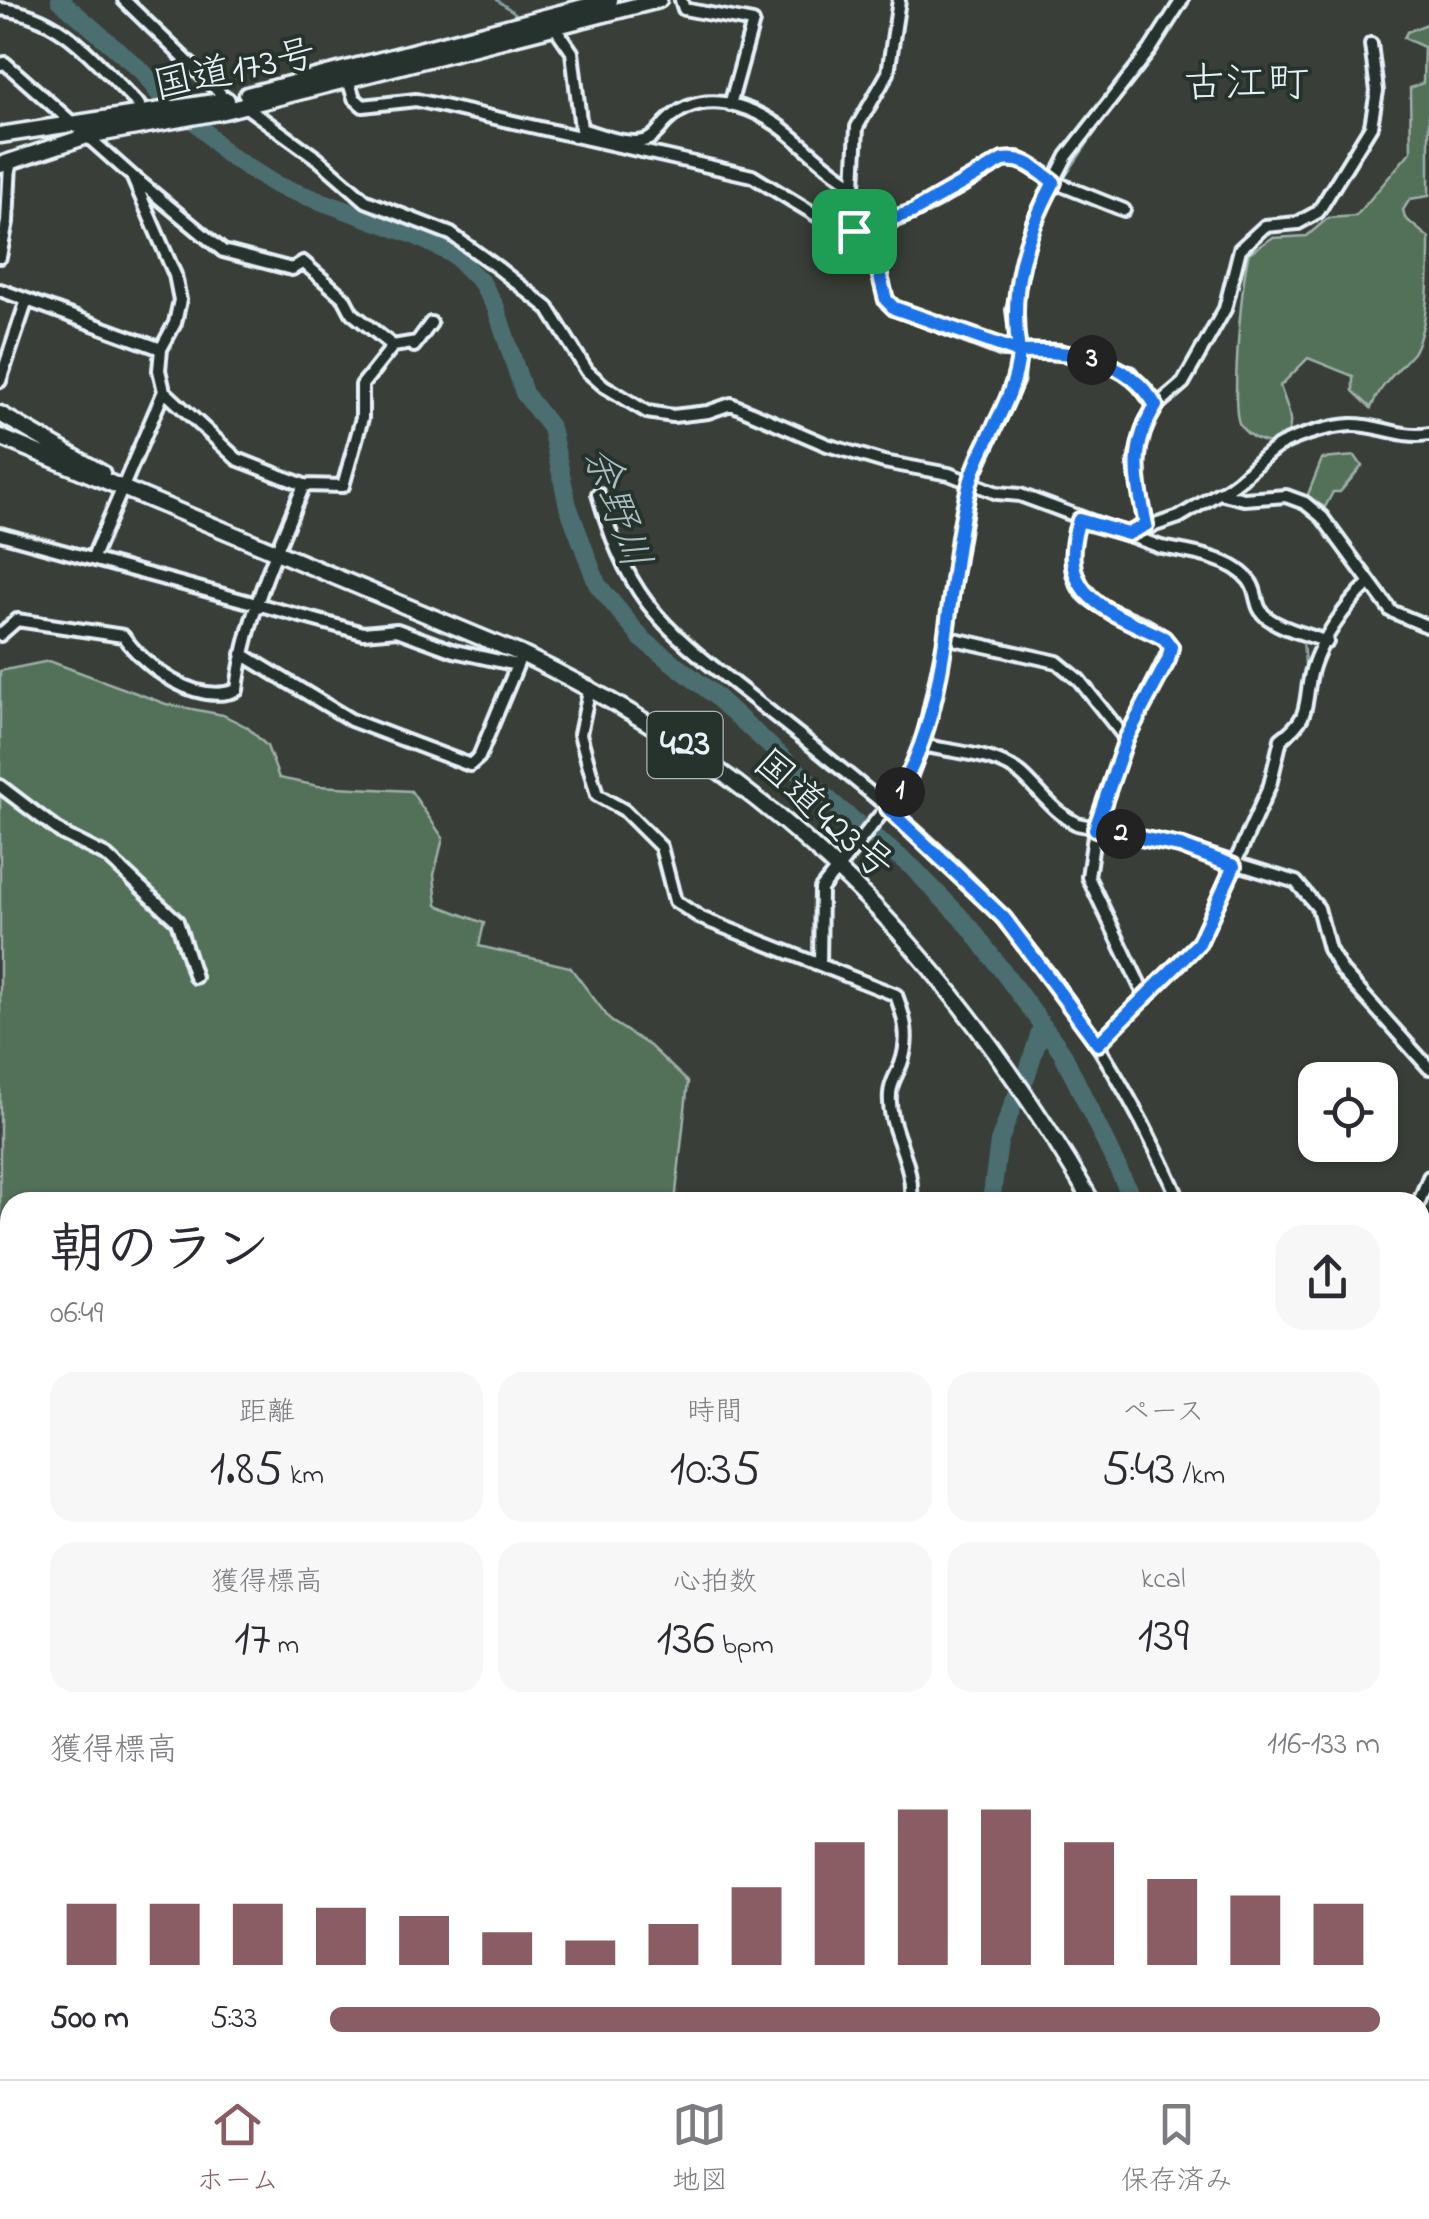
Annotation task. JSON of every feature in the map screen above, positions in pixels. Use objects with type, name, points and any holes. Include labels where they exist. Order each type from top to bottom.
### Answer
[{"type":"highway","name":"国道173号","points":[[346,74],[610,0]]},
{"type":"highway","name":"国道173号","points":[[3,161],[158,117],[659,0]]},
{"type":"highway","name":"国道173号","points":[[0,139],[68,124],[158,117]]},
{"type":"highway","name":"国道423号","points":[[0,414],[124,488]]},
{"type":"highway","name":"国道423号","points":[[0,430],[69,468],[276,551],[519,660],[590,687],[721,769],[843,865],[1002,1056],[1086,1192]]},
{"type":"highway","points":[[0,430],[48,442]]},
{"type":"street","points":[[124,0],[227,102],[318,158],[366,201],[451,234],[498,268],[548,308],[587,372],[647,412],[672,416],[708,412],[731,404],[827,445],[1020,495],[1079,520],[1238,570],[1251,581],[1256,608],[1269,619],[1327,642]]},
{"type":"street","points":[[682,0],[684,9],[753,22],[730,104]]},
{"type":"street","points":[[899,0],[888,74],[857,127],[854,184],[858,229],[876,260],[886,300],[894,308],[1019,352],[1075,354],[1130,373],[1156,406]]},
{"type":"street","points":[[820,965],[821,889],[910,778],[922,745],[945,637],[970,484],[1017,379],[1019,352],[1012,310],[1023,250],[1067,156],[1150,50],[1182,0]]},
{"type":"street","points":[[0,9],[53,24],[102,63],[106,74],[138,105]]},
{"type":"street","points":[[554,26],[572,52],[580,129],[635,146],[651,138],[674,114],[694,104],[730,104],[788,130],[854,184]]},
{"type":"street","points":[[1146,525],[1134,466],[1136,444],[1156,406],[1183,383],[1226,309],[1240,249],[1265,226],[1298,223],[1318,212],[1352,159],[1371,126],[1377,90],[1371,44]]},
{"type":"street","points":[[0,64],[5,63],[46,95],[82,138],[223,251],[292,269],[302,262],[315,268],[352,313],[393,346],[415,345],[432,322]]},
{"type":"street","points":[[346,74],[354,98],[364,106],[416,100],[635,146],[752,176],[839,229],[858,229],[912,212],[1003,160],[1017,158],[1054,182],[1124,210]]},
{"type":"street","points":[[0,257],[8,222],[3,161]]},
{"type":"street","points":[[132,176],[178,287],[175,323],[161,348],[158,370],[164,391],[237,459],[304,485],[342,486],[362,418],[362,385],[393,346]]},
{"type":"street","points":[[0,290],[161,348]]},
{"type":"street","points":[[0,381],[27,300]]},
{"type":"street","points":[[93,556],[164,391]]},
{"type":"street","points":[[1128,534],[1179,516],[1239,484],[1280,445],[1352,425],[1411,438],[1429,434]]},
{"type":"street","points":[[0,635],[17,620],[123,636],[145,665],[165,677],[226,694],[237,690],[242,654],[258,603],[304,485]]},
{"type":"street","points":[[598,494],[612,542],[649,606],[703,658],[886,811],[1004,918],[1098,1044],[1150,1134],[1176,1192]]},
{"type":"street","points":[[1219,494],[1244,499],[1286,496],[1305,503],[1322,517],[1391,611],[1429,627]]},
{"type":"street","points":[[1079,520],[1071,545],[1071,568],[1079,585],[1105,610],[1164,638],[1171,647],[1168,660],[1126,739],[1095,829],[1088,878],[1146,998]]},
{"type":"street","points":[[0,534],[93,556],[363,633],[397,630],[454,651],[519,660],[480,757],[470,765],[418,749],[351,720],[242,654]]},
{"type":"street","points":[[1098,1044],[1199,943],[1270,785],[1280,740],[1294,729],[1311,698],[1310,678],[1342,610],[1369,583]]},
{"type":"street","points":[[945,637],[1057,662],[1078,680],[1126,739]]},
{"type":"street","points":[[590,687],[580,734],[597,795],[624,810],[661,848],[675,901],[701,918],[896,994],[905,1020],[907,1045],[890,1091],[890,1105],[913,1180],[912,1192]]},
{"type":"street","points":[[922,745],[1002,764],[1020,773],[1062,816],[1095,829],[1180,846],[1234,866],[1296,882],[1310,893],[1342,971],[1429,1068]]},
{"type":"street","points":[[0,786],[63,834],[107,856],[177,921],[195,977]]},
{"type":"green space","points":[[1429,23],[1429,196],[1410,199],[1403,210],[1405,218],[1429,238],[1427,298],[1418,342],[1371,408],[1353,391],[1353,376],[1308,358],[1280,386],[1290,417],[1286,438],[1280,445],[1258,439],[1240,425],[1236,394],[1240,312],[1249,253],[1272,238],[1307,236],[1328,218],[1356,216],[1411,151],[1410,88],[1423,83],[1424,47],[1404,38],[1407,32]]},
{"type":"green space","points":[[1355,456],[1362,466],[1340,492],[1333,492],[1325,507],[1307,497],[1322,459]]},
{"type":"green space","points":[[49,661],[166,704],[223,715],[247,727],[267,746],[279,778],[318,786],[411,791],[443,838],[434,875],[437,905],[484,923],[479,946],[570,967],[611,1021],[650,1046],[688,1082],[676,1192],[0,1192],[0,671]]},
{"type":"waterway","name":"余野川","points":[[60,0],[144,73],[160,95],[199,125],[225,153],[276,185],[414,235],[454,255],[482,283],[496,308],[524,393],[551,428],[568,506],[597,584],[642,639],[712,693],[838,808],[912,867],[970,927],[1062,1052],[1129,1192]]},
{"type":"waterway","points":[[497,0],[515,13]]},
{"type":"waterway","points":[[1170,28],[1188,0]]},
{"type":"waterway","points":[[566,50],[569,72]]},
{"type":"waterway","points":[[1061,183],[1112,107]]},
{"type":"waterway","points":[[842,183],[850,192],[857,226]]},
{"type":"waterway","points":[[1035,232],[1057,190]]},
{"type":"waterway","points":[[1012,402],[1023,378],[1025,352]]},
{"type":"waterway","points":[[1016,499],[1073,524]]},
{"type":"waterway","points":[[1080,526],[1130,541]]},
{"type":"waterway","points":[[1303,640],[1306,677]]},
{"type":"waterway","points":[[1294,719],[1301,703]]},
{"type":"waterway","points":[[1299,878],[1322,905]]},
{"type":"waterway","points":[[1326,918],[1337,953]]},
{"type":"waterway","points":[[1343,964],[1429,1060]]},
{"type":"waterway","points":[[1026,1078],[1042,1025]]},
{"type":"waterway","points":[[992,1192],[999,1142],[1016,1097]]},
{"type":"district","name":"古江町","points":[[1246,85]]},
{"type":"route","points":[[854,231],[876,260],[886,300],[894,308],[980,342],[1019,352],[1017,379],[970,484],[945,637],[922,745],[910,778],[888,809],[1004,918],[1056,981],[1098,1044],[1199,943],[1233,876],[1234,866],[1180,846],[1095,829],[1126,739],[1168,660],[1171,647],[1164,638],[1105,610],[1090,598],[1071,568],[1071,545],[1079,520],[1128,534],[1146,525],[1134,466],[1136,444],[1156,406],[1130,373],[1060,351],[1019,352],[1012,310],[1023,250],[1054,182],[1030,164],[1017,158],[1003,160],[912,212],[854,231]]}]
